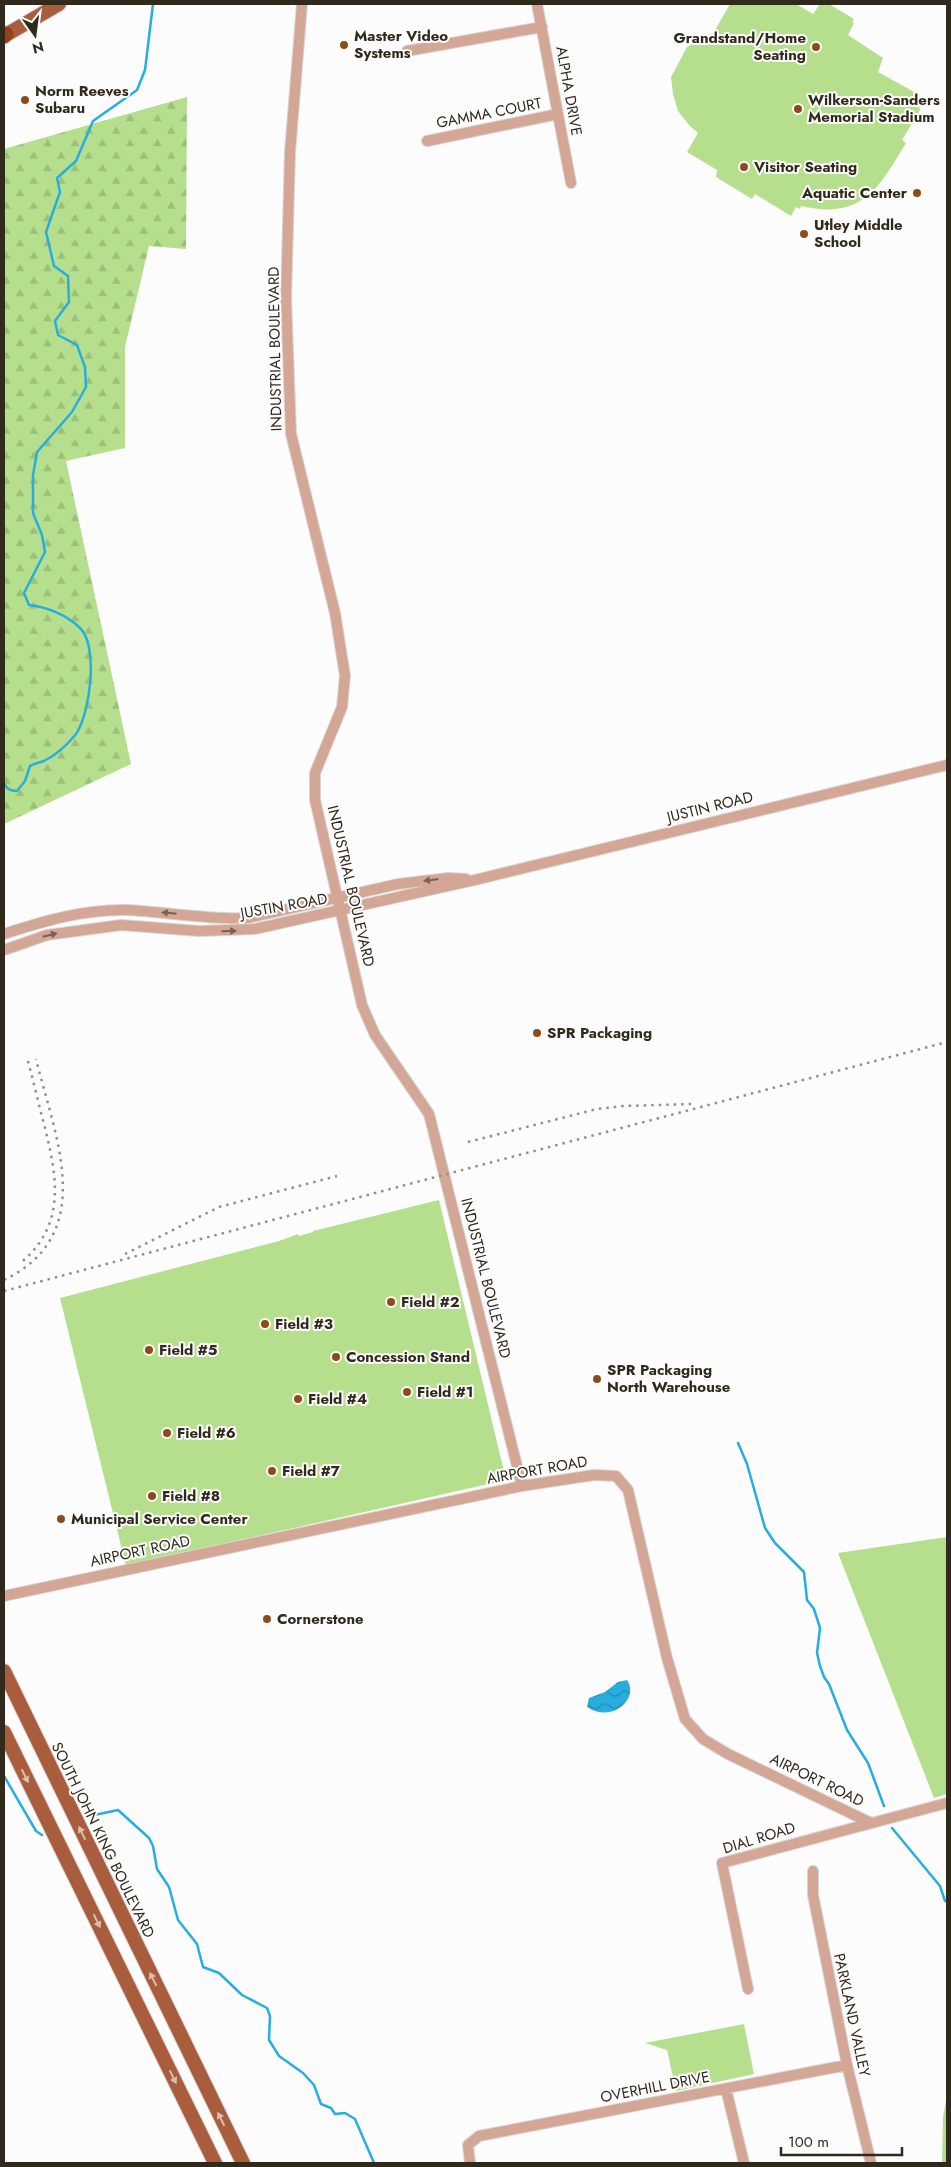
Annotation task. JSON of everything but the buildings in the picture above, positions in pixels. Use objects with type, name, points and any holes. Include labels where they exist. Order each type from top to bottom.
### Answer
[{"type":"main road","points":[[5,35],[59,4]]},
{"type":"main road","name":"SOUTH JOHN KING BOULEVARD","points":[[4,1670],[243,2163]]},
{"type":"main road","points":[[4,1732],[215,2163]]},
{"type":"main road","points":[[152,2034],[174,2023]]},
{"type":"street","name":"INDUSTRIAL BOULEVARD","points":[[302,4],[290,152],[286,299],[291,434],[335,613],[344,664],[345,691],[342,707],[315,774],[315,800],[362,1004],[369,1024],[430,1114],[522,1486]]},
{"type":"street","name":"ALPHA DRIVE","points":[[538,4],[571,183]]},
{"type":"street","points":[[407,51],[542,27]]},
{"type":"street","name":"GAMMA COURT","points":[[427,141],[558,114]]},
{"type":"street","name":"JUSTIN ROAD","points":[[4,950],[47,935],[121,925],[199,931],[255,929],[479,880],[947,765]]},
{"type":"street","name":"JUSTIN ROAD","points":[[4,934],[66,916],[125,910],[200,917],[248,918],[398,884],[448,878],[479,880]]},
{"type":"street","points":[[199,931],[200,917]]},
{"type":"street","name":"AIRPORT ROAD","points":[[4,1596],[522,1486],[594,1475],[616,1476],[628,1490],[667,1658],[685,1719],[703,1739],[728,1754],[871,1823]]},
{"type":"street","points":[[871,1823],[947,1803]]},
{"type":"street","name":"DIAL ROAD","points":[[748,1989],[722,1863],[871,1823]]},
{"type":"street","name":"PARKLAND VALLEY","points":[[813,1871],[813,1895],[847,2066],[871,2163]]},
{"type":"street","name":"OVERHILL DRIVE","points":[[470,2163],[468,2152],[470,2142],[479,2136],[847,2066]]},
{"type":"street","points":[[726,2089],[744,2163]]},
{"type":"green space","name":"Wilkerson-Sanders Memorial Stadium","points":[[730,4],[796,4],[813,14],[820,4],[829,4],[854,19],[848,35],[883,58],[878,72],[916,93],[920,110],[902,140],[906,143],[877,187],[866,197],[854,204],[839,209],[801,206],[800,209],[796,207],[791,216],[755,194],[752,199],[716,177],[717,170],[687,152],[698,133],[678,111],[671,77],[687,47],[714,32]]},
{"type":"green space","points":[[187,97],[186,249],[149,246],[125,347],[125,448],[66,461],[131,764],[4,824],[4,149]]},
{"type":"green space","points":[[439,1200],[506,1480],[126,1566],[60,1298],[279,1241],[298,1234],[299,1236]]},
{"type":"green space","points":[[947,1537],[947,1794],[934,1798],[838,1553]]},
{"type":"green space","points":[[744,2024],[754,2074],[676,2091],[667,2050],[645,2043]]},
{"type":"green space","points":[[947,2095],[947,2163],[942,2163],[943,2117]]},
{"type":"water","points":[[627,1680],[630,1694],[627,1701],[621,1707],[614,1711],[606,1712],[596,1711],[587,1707],[589,1698],[605,1692],[618,1682]]},
{"type":"waterway","points":[[4,783],[9,789],[17,791],[25,781],[30,766],[48,759],[76,734],[85,712],[91,664],[86,637],[75,623],[63,616],[50,610],[29,605],[24,593],[45,552],[42,535],[33,513],[33,475],[37,452],[72,412],[86,387],[85,367],[77,345],[58,335],[55,321],[69,302],[68,276],[54,266],[46,232],[60,192],[57,178],[76,161],[93,121],[137,90],[145,70],[153,4]]},
{"type":"waterway","points":[[738,1443],[747,1464],[765,1528],[775,1543],[804,1572],[807,1600],[814,1609],[820,1628],[817,1653],[820,1666],[847,1730],[868,1763],[884,1806]]},
{"type":"waterway","points":[[4,1776],[36,1831],[42,1835]]},
{"type":"waterway","points":[[85,1817],[118,1810],[149,1838],[153,1846],[157,1869],[169,1887],[178,1920],[197,1944],[203,1967],[219,1973],[242,1995],[267,2008],[270,2016],[269,2040],[279,2056],[303,2073],[314,2085],[321,2104],[331,2108],[335,2114],[345,2113],[355,2119],[374,2163]]},
{"type":"waterway","points":[[892,1828],[940,1886],[945,1901],[947,1901]]},
{"type":"railway","points":[[4,1291],[947,1042]]},
{"type":"railway","points":[[4,1280],[33,1260],[52,1237],[61,1210],[63,1182],[59,1151],[36,1059]]},
{"type":"railway","points":[[23,1261],[37,1246],[46,1231],[55,1199],[53,1164],[28,1061]]},
{"type":"railway","points":[[468,1142],[597,1109],[624,1106],[691,1104]]},
{"type":"railway","points":[[125,1254],[219,1207],[337,1176]]},
{"type":"place","name":"Master Video Systems","points":[[344,45]]},
{"type":"place","name":"Grandstand/Home Seating","points":[[816,47]]},
{"type":"place","name":"Norm Reeves Subaru","points":[[25,100]]},
{"type":"place","name":"Wilkerson-Sanders Memorial Stadium","points":[[798,109]]},
{"type":"place","name":"Visitor Seating","points":[[744,167]]},
{"type":"place","name":"Aquatic Center","points":[[917,193]]},
{"type":"place","name":"Utley Middle School","points":[[804,234]]},
{"type":"place","name":"SPR Packaging","points":[[537,1033]]},
{"type":"place","name":"Field #2","points":[[391,1302]]},
{"type":"place","name":"Field #3","points":[[265,1324]]},
{"type":"place","name":"Field #5","points":[[149,1350]]},
{"type":"place","name":"Concession Stand","points":[[336,1357]]},
{"type":"place","name":"SPR Packaging North Warehouse","points":[[597,1379]]},
{"type":"place","name":"Field #1","points":[[407,1392]]},
{"type":"place","name":"Field #4","points":[[298,1399]]},
{"type":"place","name":"Field #6","points":[[167,1433]]},
{"type":"place","name":"Field #7","points":[[272,1471]]},
{"type":"place","name":"Field #8","points":[[152,1496]]},
{"type":"place","name":"Municipal Service Center","points":[[61,1519]]},
{"type":"place","name":"Cornerstone","points":[[267,1619]]}]
